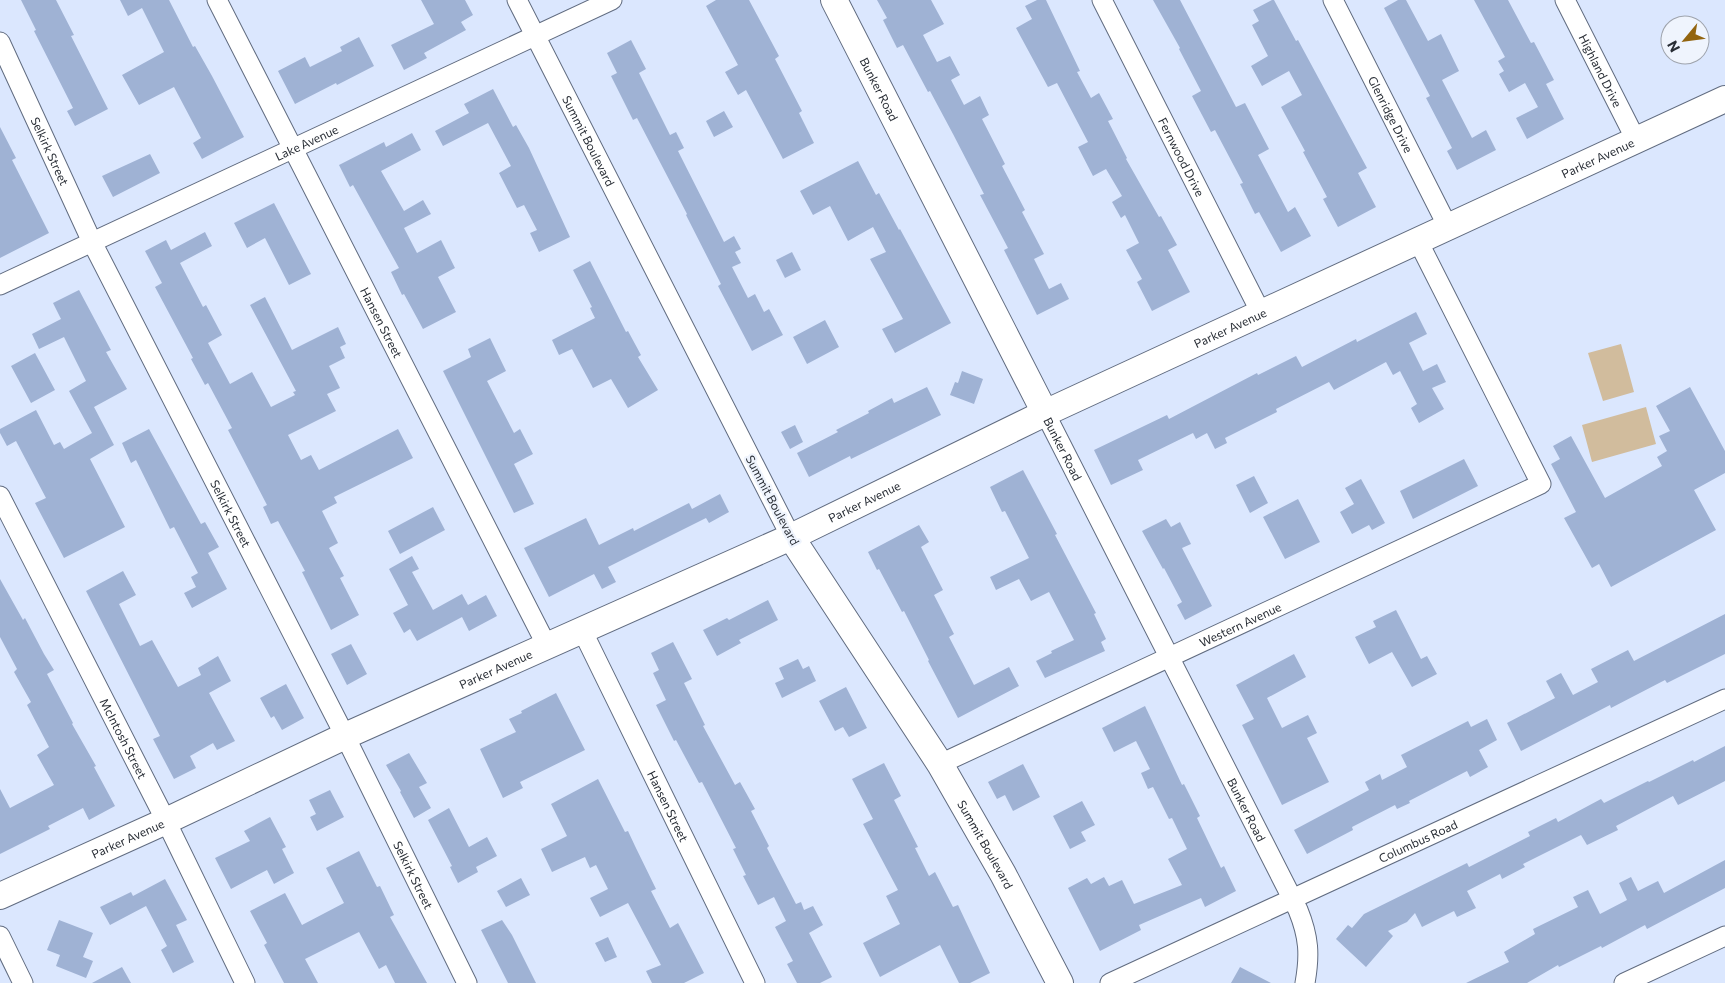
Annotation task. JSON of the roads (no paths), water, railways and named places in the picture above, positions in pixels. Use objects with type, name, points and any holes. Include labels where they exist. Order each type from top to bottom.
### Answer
[{"type":"street","name":"Hansen Street","points":[[217,0],[547,646]]},
{"type":"street","name":"Summit Boulevard","points":[[517,0],[791,537],[940,764],[1003,874],[1060,983]]},
{"type":"street","name":"Lake Avenue","points":[[0,285],[612,0]]},
{"type":"street","name":"Bunker Road","points":[[834,0],[1298,910],[1306,935],[1309,961],[1305,983]]},
{"type":"street","name":"Fernwood Drive","points":[[1102,0],[1261,313]]},
{"type":"street","name":"Glenridge Drive","points":[[1333,0],[1448,227]]},
{"type":"street","name":"Highland Drive","points":[[1565,0],[1636,140]]},
{"type":"street","name":"Selkirk Street","points":[[0,42],[92,242],[345,736],[467,983]]},
{"type":"street","name":"Parker Avenue","points":[[0,896],[166,821],[345,736],[791,537],[1044,413],[1725,99]]},
{"type":"street","name":"Western Avenue","points":[[940,764],[1541,484],[1418,241]]},
{"type":"street","name":"McIntosh Street","points":[[0,496],[166,821],[245,983]]},
{"type":"street","name":"Hansen Street","points":[[582,630],[755,983]]},
{"type":"street","name":"Columbus Road","points":[[1110,983],[1725,699]]},
{"type":"street","points":[[0,936],[23,983]]},
{"type":"street","points":[[1624,983],[1725,936]]}]
